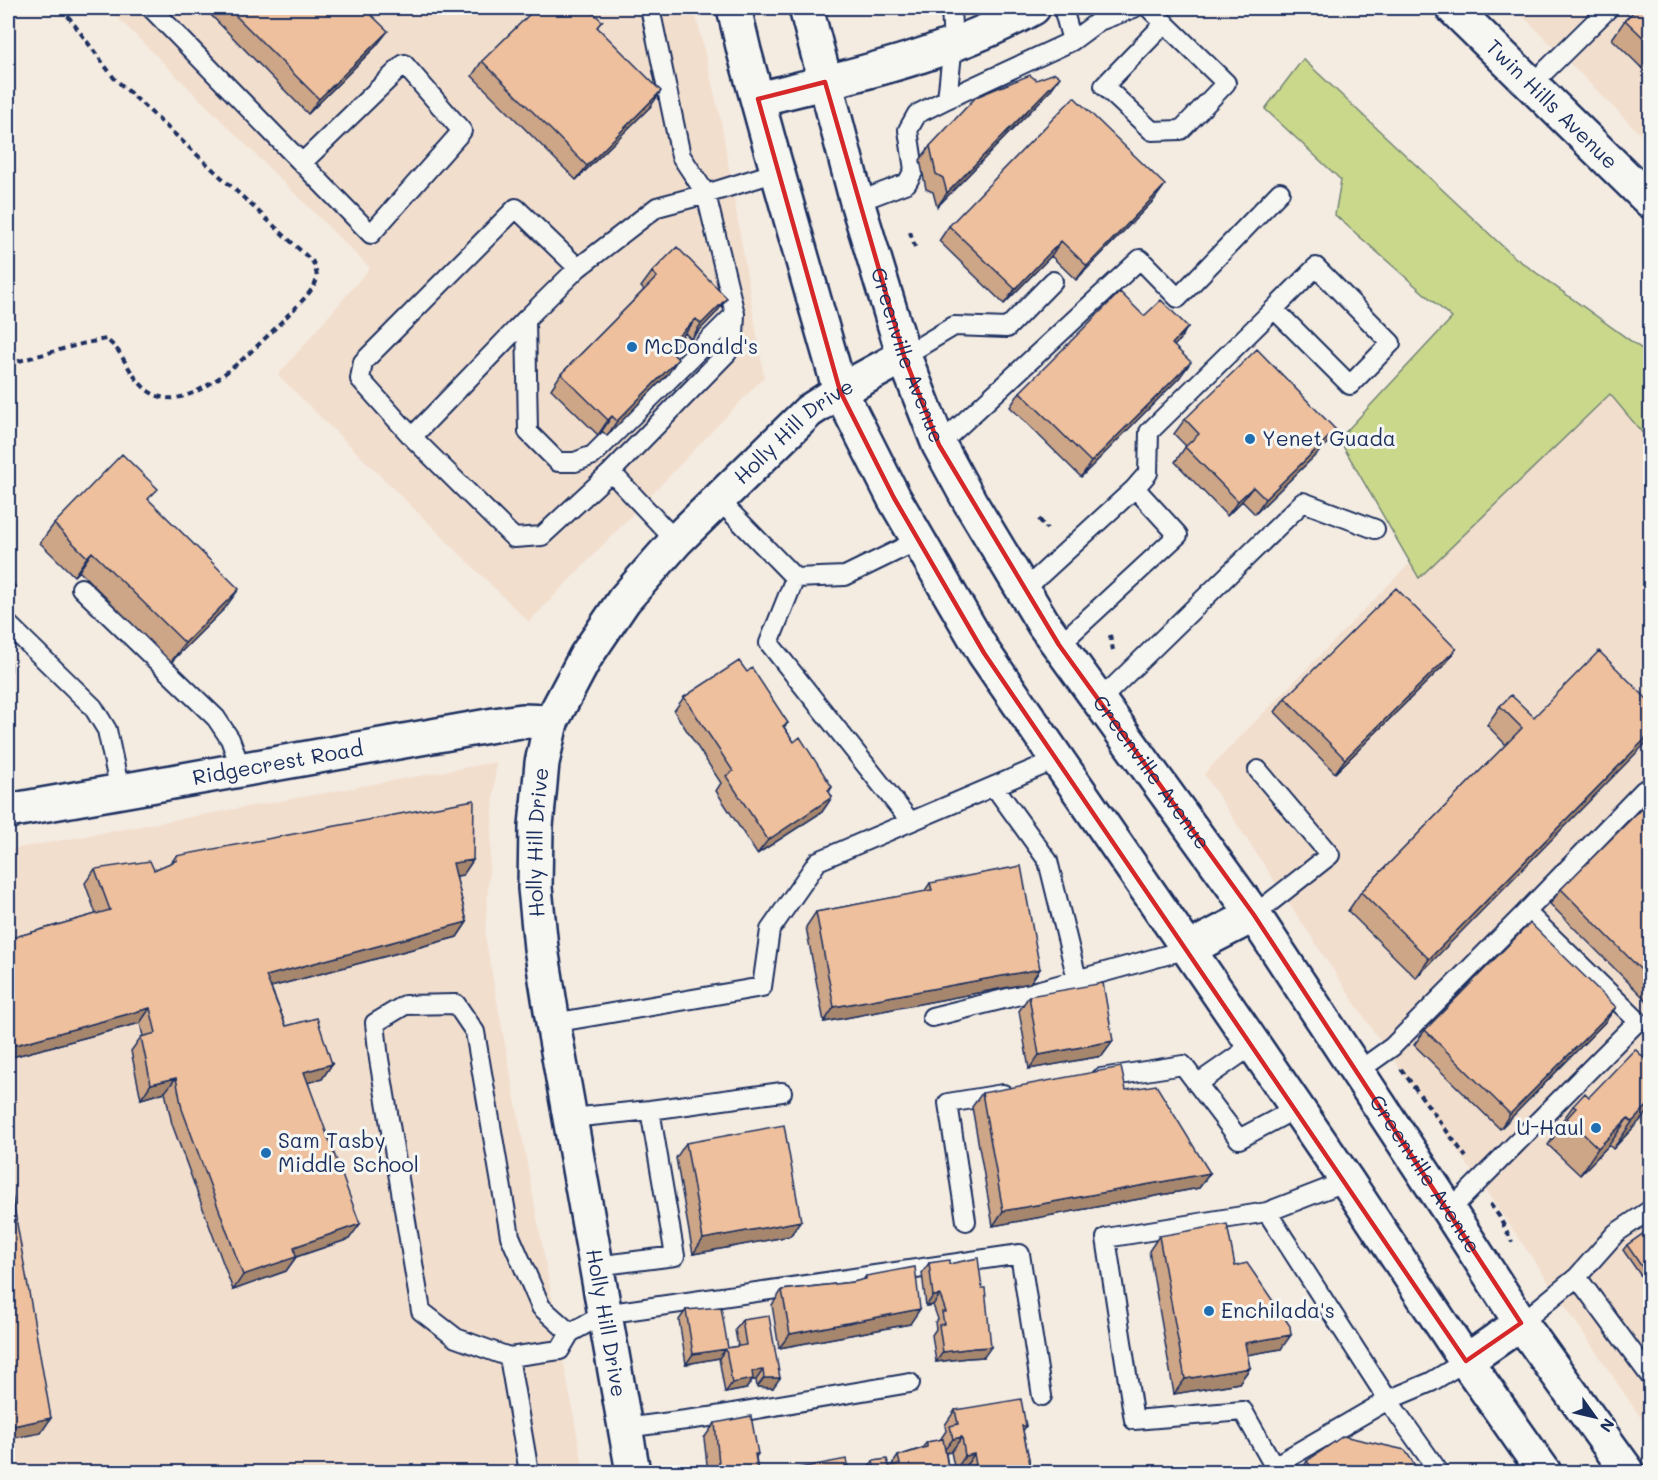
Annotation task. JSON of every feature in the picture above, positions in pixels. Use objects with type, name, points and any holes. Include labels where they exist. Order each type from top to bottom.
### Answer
[{"type":"main road","points":[[734,8],[777,172],[840,392],[894,498],[984,653],[1347,1181],[1466,1361],[1544,1473]]},
{"type":"main road","name":"Greenville Avenue","points":[[806,8],[857,202],[903,356],[939,445],[970,502],[1043,623],[1254,915],[1521,1323],[1628,1473]]},
{"type":"main road","points":[[758,99],[953,45],[1003,25],[1033,8]]},
{"type":"main road","name":"Twin Hills Avenue","points":[[1457,9],[1531,85],[1646,188]]},
{"type":"main road","name":"Holly Hill Drive","points":[[633,1473],[541,948],[535,888],[536,826],[542,763],[551,722],[586,657],[624,600],[676,541],[809,411],[903,356]]},
{"type":"main road","name":"Ridgecrest Road","points":[[8,811],[494,724],[522,720],[551,722]]},
{"type":"main road","points":[[1188,949],[1254,915]]},
{"type":"main road","points":[[1466,1361],[1521,1323]]},
{"type":"lane","points":[[151,8],[371,234],[462,131],[404,64],[302,163]]},
{"type":"lane","points":[[579,268],[516,208],[363,362],[360,379],[412,437],[514,538],[542,536],[611,472],[727,353],[734,336],[735,315],[706,194],[681,156],[650,8]]},
{"type":"lane","points":[[947,99],[953,45],[951,8]]},
{"type":"lane","points":[[1063,8],[1072,41]]},
{"type":"lane","points":[[857,202],[907,183],[914,170],[908,130],[916,114],[1072,41],[1099,21],[1134,8]]},
{"type":"lane","points":[[1149,8],[1165,23],[1226,83],[1180,130],[1152,131],[1104,86],[1165,23]]},
{"type":"lane","points":[[1531,85],[1609,8]]},
{"type":"lane","points":[[412,437],[526,319],[579,268],[657,207],[777,172]]},
{"type":"lane","points":[[939,445],[1140,259],[1178,298],[1280,192]]},
{"type":"lane","points":[[1023,591],[1135,488],[1148,473],[1149,432],[1316,267],[1391,343],[1350,385],[1274,309]]},
{"type":"lane","points":[[903,356],[954,326],[1007,328],[1053,281]]},
{"type":"lane","points":[[526,319],[528,432],[558,462],[575,462],[593,455],[735,315]]},
{"type":"lane","points":[[611,472],[676,541]]},
{"type":"lane","points":[[1059,645],[1178,535],[1135,488]]},
{"type":"lane","points":[[718,499],[795,578],[845,576],[919,540]]},
{"type":"lane","points":[[1099,701],[1303,502],[1375,529]]},
{"type":"lane","points":[[795,578],[769,643],[910,821]]},
{"type":"lane","points":[[81,588],[216,718],[230,739],[242,769]]},
{"type":"lane","points":[[9,625],[93,707],[107,730],[120,791]]},
{"type":"lane","points":[[553,1023],[762,987],[770,930],[818,861],[1058,759]]},
{"type":"lane","points":[[1254,915],[1330,855],[1258,770]]},
{"type":"lane","points":[[994,786],[1048,861],[1077,979]]},
{"type":"lane","points":[[1357,1072],[1392,1047],[1648,790]]},
{"type":"lane","points":[[1449,1211],[1644,1027],[1526,912]]},
{"type":"lane","points":[[932,1017],[1188,949]]},
{"type":"lane","points":[[570,1333],[541,1306],[510,1236],[475,1032],[456,1004],[405,1005],[375,1023],[379,1059],[421,1311],[456,1338],[509,1357],[560,1350],[570,1333],[604,1314],[1020,1254],[1042,1396]]},
{"type":"lane","points":[[1197,1084],[1253,1045]]},
{"type":"lane","points":[[1089,1080],[1183,1065],[1239,1139],[1297,1108]]},
{"type":"lane","points":[[571,1118],[782,1092]]},
{"type":"lane","points":[[966,1221],[948,1103],[1019,1092]]},
{"type":"lane","points":[[596,1266],[675,1256],[650,1110]]},
{"type":"lane","points":[[1347,1181],[1267,1212],[1107,1238],[1134,1420],[1243,1411],[1277,1469],[1388,1400],[1431,1382],[1466,1361]]},
{"type":"lane","points":[[1521,1323],[1577,1277],[1616,1233],[1650,1210]]},
{"type":"lane","points":[[1267,1212],[1388,1400],[1438,1473]]},
{"type":"lane","points":[[1577,1277],[1650,1376]]},
{"type":"lane","points":[[509,1357],[529,1473]]},
{"type":"lane","points":[[625,1428],[709,1417],[910,1383]]},
{"type":"lane","points":[[1409,1466],[1427,1455]]},
{"type":"path","points":[[8,364],[106,339],[117,350],[143,388],[152,394],[167,398],[186,397],[223,376],[257,348],[316,283],[317,273],[313,262],[114,78],[62,8]]},
{"type":"path","points":[[910,232],[915,247]]},
{"type":"path","points":[[1039,519],[1047,529]]},
{"type":"path","points":[[1110,635],[1114,653]]},
{"type":"path","points":[[1398,1065],[1467,1158]]},
{"type":"path","points":[[1486,1199],[1512,1242]]},
{"type":"highlighted area","points":[[825,82],[904,356],[939,445],[1059,645],[1254,915],[1521,1323],[1466,1361],[984,653],[894,498],[840,391],[758,99]]},
{"type":"shaded area","points":[[108,8],[694,8],[721,121],[764,377],[529,622],[278,375],[370,268]]},
{"type":"shaded area","points":[[1513,8],[1650,8],[1650,144],[1529,22]]},
{"type":"shaded area","points":[[1610,394],[1650,442],[1650,1431],[1516,1234],[1374,1032],[1204,774],[1410,563],[1419,577]]},
{"type":"shaded area","name":"Sam Tasby Middle School","points":[[496,762],[485,936],[584,1472],[8,1472],[8,850]]},
{"type":"green space","points":[[1303,59],[1513,256],[1650,355],[1650,442],[1610,394],[1419,578],[1339,439],[1452,318],[1335,215],[1341,180],[1265,109]]},
{"type":"building","points":[[228,8],[364,8],[388,31],[319,99]]},
{"type":"building","points":[[536,8],[588,8],[602,21],[597,27],[661,91],[587,166],[482,61]]},
{"type":"building","points":[[1637,8],[1650,8],[1650,44],[1625,20]]},
{"type":"building","points":[[1055,73],[1060,77],[947,193],[943,178],[936,174],[930,146],[976,97],[1030,75],[1036,80]]},
{"type":"building","points":[[1074,97],[1165,185],[1087,266],[1061,241],[1015,289],[949,226]]},
{"type":"building","name":"McDonald's","points":[[677,247],[727,298],[701,324],[696,319],[673,341],[679,347],[673,354],[678,359],[617,421],[612,416],[608,420],[561,374],[657,277],[652,272]]},
{"type":"building","points":[[1120,292],[1144,316],[1161,300],[1188,327],[1172,344],[1191,362],[1091,462],[1020,392]]},
{"type":"building","name":"Yenet Guada","points":[[1257,349],[1336,430],[1265,499],[1253,487],[1238,501],[1185,447],[1199,434],[1185,419]]},
{"type":"building","points":[[122,454],[158,489],[148,499],[239,589],[185,643],[92,552],[87,557],[54,524]]},
{"type":"building","points":[[8,578],[16,587],[8,597]]},
{"type":"building","points":[[1396,588],[1456,649],[1345,759],[1285,698]]},
{"type":"building","points":[[8,633],[11,669],[8,686]]},
{"type":"building","points":[[1599,651],[1650,702],[1650,734],[1429,959],[1361,892],[1522,728],[1500,706],[1511,695],[1534,717]]},
{"type":"building","points":[[739,661],[747,672],[752,668],[788,723],[783,726],[794,742],[800,737],[832,787],[828,790],[832,797],[768,840],[726,776],[733,771],[684,697]]},
{"type":"building","points":[[474,800],[473,860],[453,863],[467,922],[266,976],[286,1026],[317,1018],[332,1064],[304,1072],[360,1224],[294,1247],[296,1257],[243,1275],[182,1109],[176,1078],[151,1084],[141,1037],[156,1033],[150,1008],[8,1047],[8,939],[110,910],[95,869],[150,861],[154,870],[177,860],[176,856]]},
{"type":"building","points":[[1647,803],[1650,807],[1650,979],[1561,889]]},
{"type":"building","points":[[1021,866],[1040,969],[834,1007],[816,912],[932,890],[930,883]]},
{"type":"building","points":[[1530,923],[1616,1007],[1510,1114],[1425,1030]]},
{"type":"building","points":[[1103,983],[1113,1041],[1039,1055],[1029,996]]},
{"type":"building","points":[[1635,1049],[1650,1064],[1650,1103],[1632,1122],[1628,1118],[1598,1148],[1567,1118],[1576,1108],[1573,1106],[1585,1093],[1589,1097]]},
{"type":"building","points":[[1121,1067],[1126,1090],[1156,1085],[1210,1173],[1003,1211],[982,1093]]},
{"type":"building","points":[[784,1125],[801,1221],[703,1239],[686,1143]]},
{"type":"building","points":[[8,1178],[51,1418],[8,1427]]},
{"type":"building","name":"Enchilada's","points":[[1227,1224],[1235,1266],[1247,1263],[1290,1326],[1291,1335],[1245,1343],[1250,1368],[1185,1379],[1159,1236]]},
{"type":"building","points":[[1650,1229],[1650,1279],[1627,1245]]},
{"type":"building","points":[[978,1258],[982,1288],[985,1288],[991,1347],[943,1352],[939,1325],[944,1324],[942,1312],[946,1312],[940,1295],[933,1296],[929,1263],[949,1260],[949,1264]]},
{"type":"building","points":[[915,1267],[920,1309],[790,1334],[782,1290],[853,1282],[866,1279],[866,1276]]},
{"type":"building","points":[[721,1307],[728,1348],[746,1345],[742,1320],[769,1316],[780,1378],[764,1378],[763,1370],[752,1371],[753,1379],[732,1383],[726,1349],[693,1354],[686,1310]]},
{"type":"building","points":[[1021,1399],[1026,1426],[1022,1426],[1032,1473],[972,1473],[971,1466],[976,1465],[974,1454],[965,1456],[962,1437],[953,1439],[950,1426],[958,1424],[955,1410]]},
{"type":"building","points":[[751,1416],[758,1454],[755,1454],[758,1473],[720,1473],[715,1423]]},
{"type":"building","points":[[1343,1436],[1405,1450],[1420,1473],[1315,1473],[1307,1461]]},
{"type":"building","points":[[943,1439],[949,1473],[875,1473],[873,1461],[887,1459],[889,1466],[900,1464],[898,1456],[927,1447],[927,1442]]},
{"type":"building","points":[[846,1459],[849,1473],[800,1473],[799,1468]]},
{"type":"place","name":"McDonald's","points":[[632,347]]},
{"type":"place","name":"Yenet Guada","points":[[1250,439]]},
{"type":"place","name":"U-Haul","points":[[1596,1128]]},
{"type":"place","name":"Sam Tasby Middle School","points":[[266,1153]]},
{"type":"place","name":"Enchilada's","points":[[1209,1311]]}]
